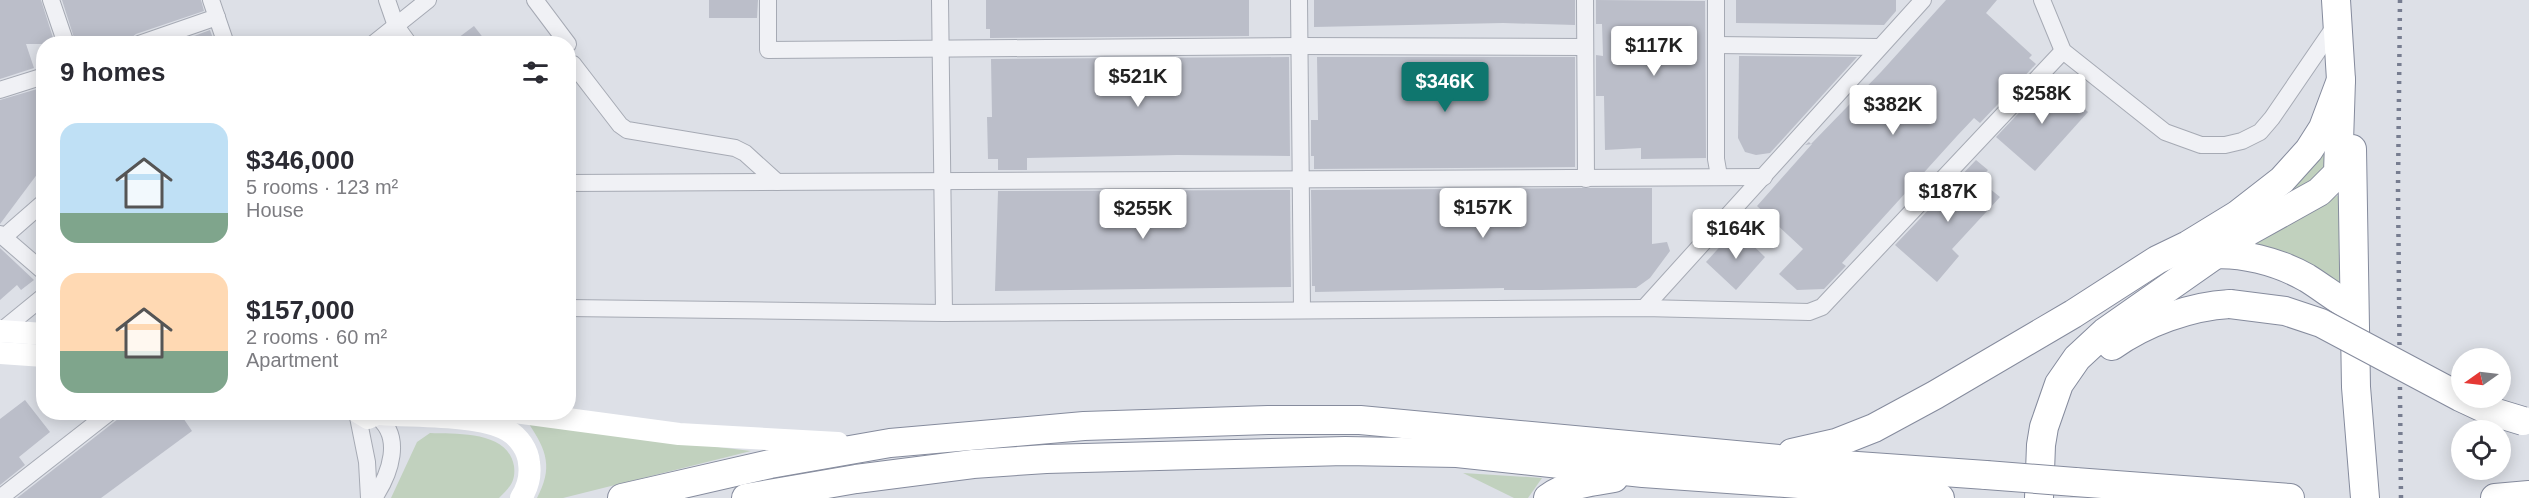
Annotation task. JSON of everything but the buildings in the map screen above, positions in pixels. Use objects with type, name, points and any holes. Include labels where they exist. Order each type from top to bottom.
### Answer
[{"type":"highway","points":[[2039,498],[2041,445],[2059,384],[2084,351],[2105,332],[2215,254],[2249,231],[2319,192],[2338,173],[2341,7]]},
{"type":"highway","points":[[2341,7],[2356,387],[2365,498]]},
{"type":"highway","points":[[1749,457],[1796,453],[1836,443],[1874,428],[1935,395],[2237,215],[2282,180],[2298,164],[2318,137],[2341,80]]},
{"type":"highway","points":[[2157,261],[2215,254],[2253,258],[2290,270],[2354,309]]},
{"type":"highway","points":[[2052,408],[2075,377],[2096,357],[2122,339],[2197,308],[2230,304],[2285,311],[2321,323],[2460,397],[2490,411],[2526,421]]},
{"type":"highway","points":[[622,498],[770,464],[891,443],[1084,426],[1360,420],[1749,457],[2290,498]]},
{"type":"highway","points":[[746,498],[856,479],[973,464],[1046,459],[1345,451],[1457,453],[1643,473],[1798,484],[1940,498]]},
{"type":"highway","points":[[1548,498],[1560,490],[1575,486],[1643,473]]},
{"type":"highway","points":[[1798,484],[1838,498]]},
{"type":"highway","points":[[2495,498],[2529,495]]},
{"type":"main road","points":[[0,332],[36,334]]},
{"type":"main road","points":[[0,353],[36,355]]},
{"type":"main road","points":[[466,420],[508,430],[518,438],[528,456],[530,480],[521,498]]},
{"type":"main road","points":[[575,420],[679,434],[812,443],[891,443]]},
{"type":"street","points":[[51,0],[63,36]]},
{"type":"street","points":[[211,0],[223,36]]},
{"type":"street","points":[[387,0],[396,26],[403,36]]},
{"type":"street","points":[[383,36],[428,0]]},
{"type":"street","points":[[535,0],[562,36]]},
{"type":"street","points":[[768,0],[768,50],[1299,46],[1585,47]]},
{"type":"street","points":[[940,0],[944,313]]},
{"type":"street","points":[[1299,0],[1302,310]]},
{"type":"street","points":[[1585,0],[1586,179]]},
{"type":"street","points":[[1716,0],[1716,159],[1719,176]]},
{"type":"street","points":[[1644,308],[1923,0]]},
{"type":"street","points":[[2042,0],[2063,51],[2164,132],[2201,145],[2225,145],[2242,141],[2260,132],[2341,7]]},
{"type":"street","points":[[161,36],[217,16]]},
{"type":"street","points":[[1716,45],[1879,47]]},
{"type":"street","points":[[576,308],[944,313],[1644,308],[1809,312],[1822,307],[2063,51]]},
{"type":"street","points":[[576,73],[620,125],[627,130],[735,148],[745,153],[777,182]]},
{"type":"street","points":[[0,90],[36,79]]},
{"type":"street","points":[[576,183],[1764,177]]},
{"type":"street","points":[[36,208],[2,236],[36,265]]},
{"type":"street","points":[[0,332],[36,303]]},
{"type":"street","points":[[0,498],[100,420]]},
{"type":"street","points":[[369,498],[367,462],[370,420]]},
{"type":"street","points":[[374,498],[383,484],[393,446],[390,430],[381,420]]},
{"type":"green space","points":[[2333,135],[2333,161],[2324,170],[2285,197],[2253,215]]},
{"type":"green space","points":[[2342,193],[2342,291],[2251,244]]},
{"type":"green space","points":[[529,424],[751,451],[563,498],[537,498],[545,478],[546,460],[544,451]]},
{"type":"green space","points":[[430,433],[480,437],[502,446],[510,455],[514,466],[511,484],[499,498],[391,498],[417,442]]},
{"type":"green space","points":[[1463,473],[1542,478],[1528,498],[1514,498]]},
{"type":"railway","points":[[2400,0],[2398,188],[2401,498]]}]
